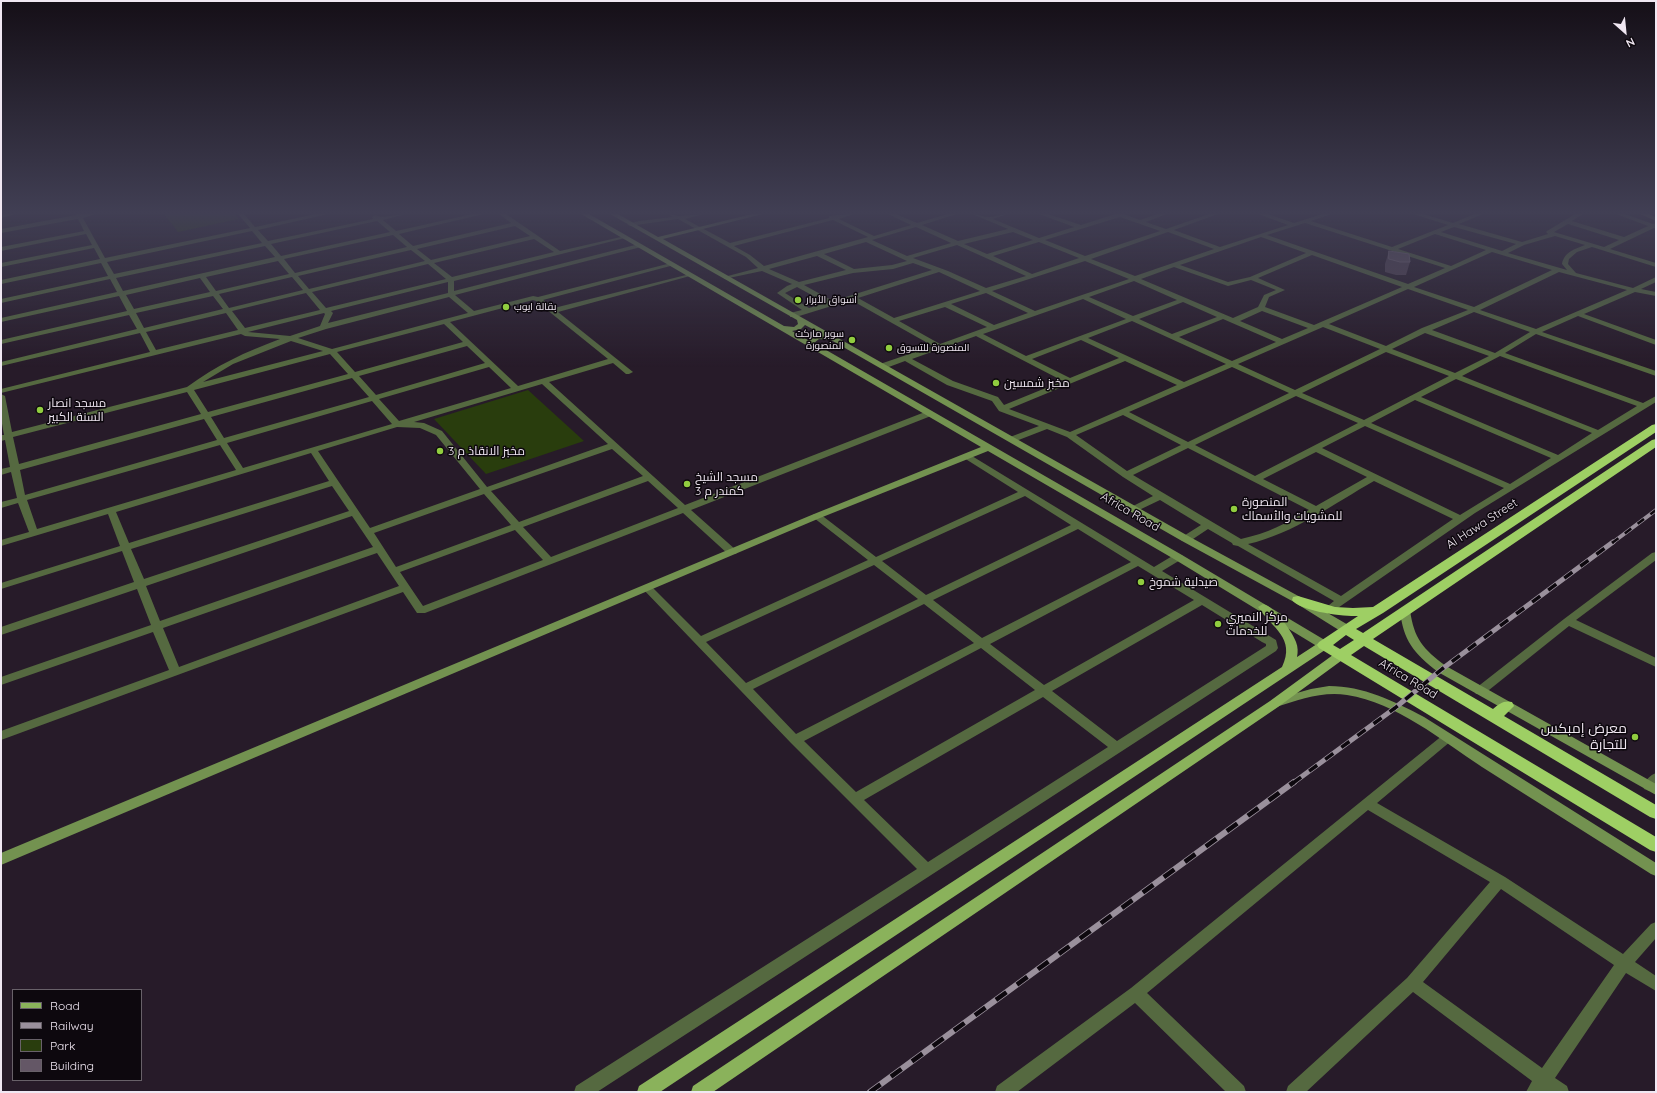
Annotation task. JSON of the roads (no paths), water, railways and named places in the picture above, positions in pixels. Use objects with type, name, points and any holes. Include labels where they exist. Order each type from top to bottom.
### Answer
[{"type":"highway","name":"Al Hawa Street","points":[[1324,645],[1346,629],[1378,610],[1656,427]]},
{"type":"highway","points":[[1341,655],[1405,610],[1656,442]]},
{"type":"highway","points":[[1298,600],[1328,610],[1346,613],[1363,613],[1378,610]]},
{"type":"highway","name":"Africa Road","points":[[1346,629],[1656,813]]},
{"type":"highway","name":"Africa Road","points":[[1324,645],[1656,845]]},
{"type":"highway","points":[[1494,716],[1507,706]]},
{"type":"main road","points":[[1263,607],[1281,626],[1291,642],[1293,657],[1286,671]]},
{"type":"main road","points":[[645,1092],[1324,645]]},
{"type":"main road","points":[[699,1092],[1274,704],[1341,655]]},
{"type":"street","points":[[1,282],[84,265]]},
{"type":"street","points":[[105,265],[154,353]]},
{"type":"street","points":[[1,301],[112,277],[147,265]]},
{"type":"street","points":[[1,320],[249,265]]},
{"type":"street","points":[[285,265],[325,311],[329,313],[329,317],[323,327]]},
{"type":"street","points":[[1,342],[333,265]]},
{"type":"street","points":[[1,364],[416,265]]},
{"type":"street","points":[[433,265],[451,280]]},
{"type":"street","points":[[1,391],[511,265]]},
{"type":"street","points":[[189,389],[211,373],[230,362],[290,338],[323,327],[566,265]]},
{"type":"street","points":[[5,437],[534,298],[538,299],[670,265]]},
{"type":"street","name":"Africa Road","points":[[670,265],[1178,557],[1324,645]]},
{"type":"street","name":"Africa Road","points":[[703,265],[1013,439],[1186,539],[1298,600],[1346,629]]},
{"type":"street","points":[[759,265],[798,284],[832,304]]},
{"type":"street","points":[[726,278],[774,265]]},
{"type":"street","points":[[841,265],[853,271]]},
{"type":"street","points":[[808,311],[780,292],[798,284],[818,278],[853,271],[893,267],[898,265]]},
{"type":"street","points":[[924,265],[946,272],[1033,313]]},
{"type":"street","points":[[1007,265],[1032,276]]},
{"type":"street","points":[[893,321],[1066,265]]},
{"type":"street","points":[[1100,265],[1134,278],[1282,342]]},
{"type":"street","points":[[883,366],[1173,265],[1226,284],[1252,278],[1283,265]]},
{"type":"street","points":[[1346,265],[1656,374]]},
{"type":"street","points":[[1442,265],[1451,268]]},
{"type":"street","points":[[1070,435],[1458,265]]},
{"type":"street","points":[[1542,265],[1574,275],[1656,294]]},
{"type":"street","points":[[1566,265],[1574,275]]},
{"type":"street","points":[[779,328],[799,328],[802,324],[797,317],[808,311],[938,270]]},
{"type":"street","points":[[1126,475],[1188,444],[1296,394],[1425,330],[1474,310],[1558,270]]},
{"type":"street","points":[[553,311],[688,275]]},
{"type":"street","points":[[202,276],[245,334],[290,338],[332,351],[398,425],[421,425],[439,433],[485,490],[549,561]]},
{"type":"street","points":[[1252,278],[1282,290],[1266,296],[1261,307],[1262,308]]},
{"type":"street","points":[[1256,480],[1498,355],[1535,332],[1634,290],[1656,279]]},
{"type":"street","points":[[451,280],[451,295],[473,314]]},
{"type":"street","points":[[1082,296],[1296,394],[1510,487]]},
{"type":"street","points":[[852,298],[938,346]]},
{"type":"street","points":[[538,299],[629,372]]},
{"type":"street","points":[[1027,358],[1183,300]]},
{"type":"street","points":[[945,304],[992,327]]},
{"type":"street","points":[[1233,321],[1245,317],[1262,308],[1314,328]]},
{"type":"street","points":[[1579,314],[1656,342]]},
{"type":"street","points":[[1172,337],[1222,317]]},
{"type":"street","points":[[446,321],[517,389]]},
{"type":"street","points":[[1323,324],[1599,433]]},
{"type":"street","points":[[1425,330],[1644,406]]},
{"type":"street","points":[[976,333],[1069,381]]},
{"type":"street","points":[[809,345],[812,339],[818,337],[835,339]]},
{"type":"street","points":[[1082,338],[1184,386]]},
{"type":"street","points":[[1,472],[469,343]]},
{"type":"street","points":[[905,358],[950,383],[995,400],[1002,409],[1045,427],[1070,435],[1126,475],[1208,526],[1341,600]]},
{"type":"street","points":[[1002,409],[1125,358]]},
{"type":"street","points":[[1,543],[614,360]]},
{"type":"street","points":[[1,505],[492,364]]},
{"type":"street","points":[[543,381],[732,552]]},
{"type":"street","points":[[189,389],[242,471]]},
{"type":"street","points":[[1,396],[5,437],[34,533]]},
{"type":"street","points":[[1416,398],[1558,458]]},
{"type":"street","points":[[1328,610],[1460,519],[1656,398]]},
{"type":"street","points":[[1123,412],[1316,510]]},
{"type":"street","points":[[313,450],[421,611],[928,414]]},
{"type":"street","points":[[1013,439],[1045,427]]},
{"type":"street","points":[[367,532],[614,445]]},
{"type":"street","points":[[1,859],[817,516],[987,448]]},
{"type":"street","points":[[1317,449],[1460,519]]},
{"type":"street","points":[[582,1092],[1272,648],[1272,643],[1266,639],[967,456]]},
{"type":"street","points":[[1237,542],[1274,534],[1374,477]]},
{"type":"street","points":[[394,570],[649,478]]},
{"type":"street","points":[[1,586],[125,546],[334,482]]},
{"type":"street","points":[[700,641],[1026,492]]},
{"type":"street","points":[[1134,509],[1160,496]]},
{"type":"street","points":[[110,510],[175,672]]},
{"type":"street","points":[[1,631],[354,512]]},
{"type":"street","points":[[817,516],[1116,747]]},
{"type":"street","points":[[745,688],[1078,525]]},
{"type":"street","points":[[1186,539],[1208,526]]},
{"type":"street","points":[[1,681],[378,549]]},
{"type":"street","points":[[1480,691],[1568,621],[1656,555]]},
{"type":"street","points":[[1155,571],[1178,557]]},
{"type":"street","points":[[795,740],[980,642],[1138,562]]},
{"type":"street","points":[[1,736],[405,588]]},
{"type":"street","points":[[647,588],[795,740],[856,798],[927,870]]},
{"type":"street","points":[[856,798],[1202,600]]},
{"type":"street","points":[[1405,610],[1406,625],[1414,645],[1425,656],[1442,668],[1507,706],[1654,784]]},
{"type":"street","points":[[1568,621],[1656,663]]},
{"type":"street","points":[[1274,704],[1322,690],[1352,692],[1380,700],[1447,738],[1656,870]]},
{"type":"street","points":[[1003,1092],[1136,993],[1447,738]]},
{"type":"street","points":[[1368,804],[1500,881],[1625,962],[1656,984]]},
{"type":"street","points":[[1294,1092],[1412,983],[1500,881]]},
{"type":"street","points":[[1534,1092],[1544,1080],[1625,962],[1656,928]]},
{"type":"street","points":[[1412,983],[1561,1092]]},
{"type":"street","points":[[1136,993],[1238,1092]]},
{"type":"railway","points":[[1612,543],[1656,510]]},
{"type":"railway","points":[[1293,783],[1395,708],[1442,669],[1613,542]]},
{"type":"railway","points":[[870,1092],[1294,782]]},
{"type":"place","name":"أسواق الأبرار","points":[[798,300]]},
{"type":"place","name":"بقالة ايوب","points":[[506,307]]},
{"type":"place","name":"سوبر ماركت المنصورة","points":[[852,340]]},
{"type":"place","name":"المنصورة للتسوق","points":[[889,348]]},
{"type":"place","name":"مخبز شمسين","points":[[996,383]]},
{"type":"place","name":"مسجد انصار السنة الكبير","points":[[40,410]]},
{"type":"place","name":"مخبز الانقاذ م 3","points":[[440,451]]},
{"type":"place","name":"مسجد الشيخ كمندر م 3","points":[[687,484]]},
{"type":"place","name":"المنصورة للمشويات والأسماك","points":[[1234,509]]},
{"type":"place","name":"صيدلية شموخ","points":[[1141,582]]},
{"type":"place","name":"مركز النميري للخدمات","points":[[1218,624]]},
{"type":"place","name":"معرض إمبكس للتجارة","points":[[1635,737]]}]
